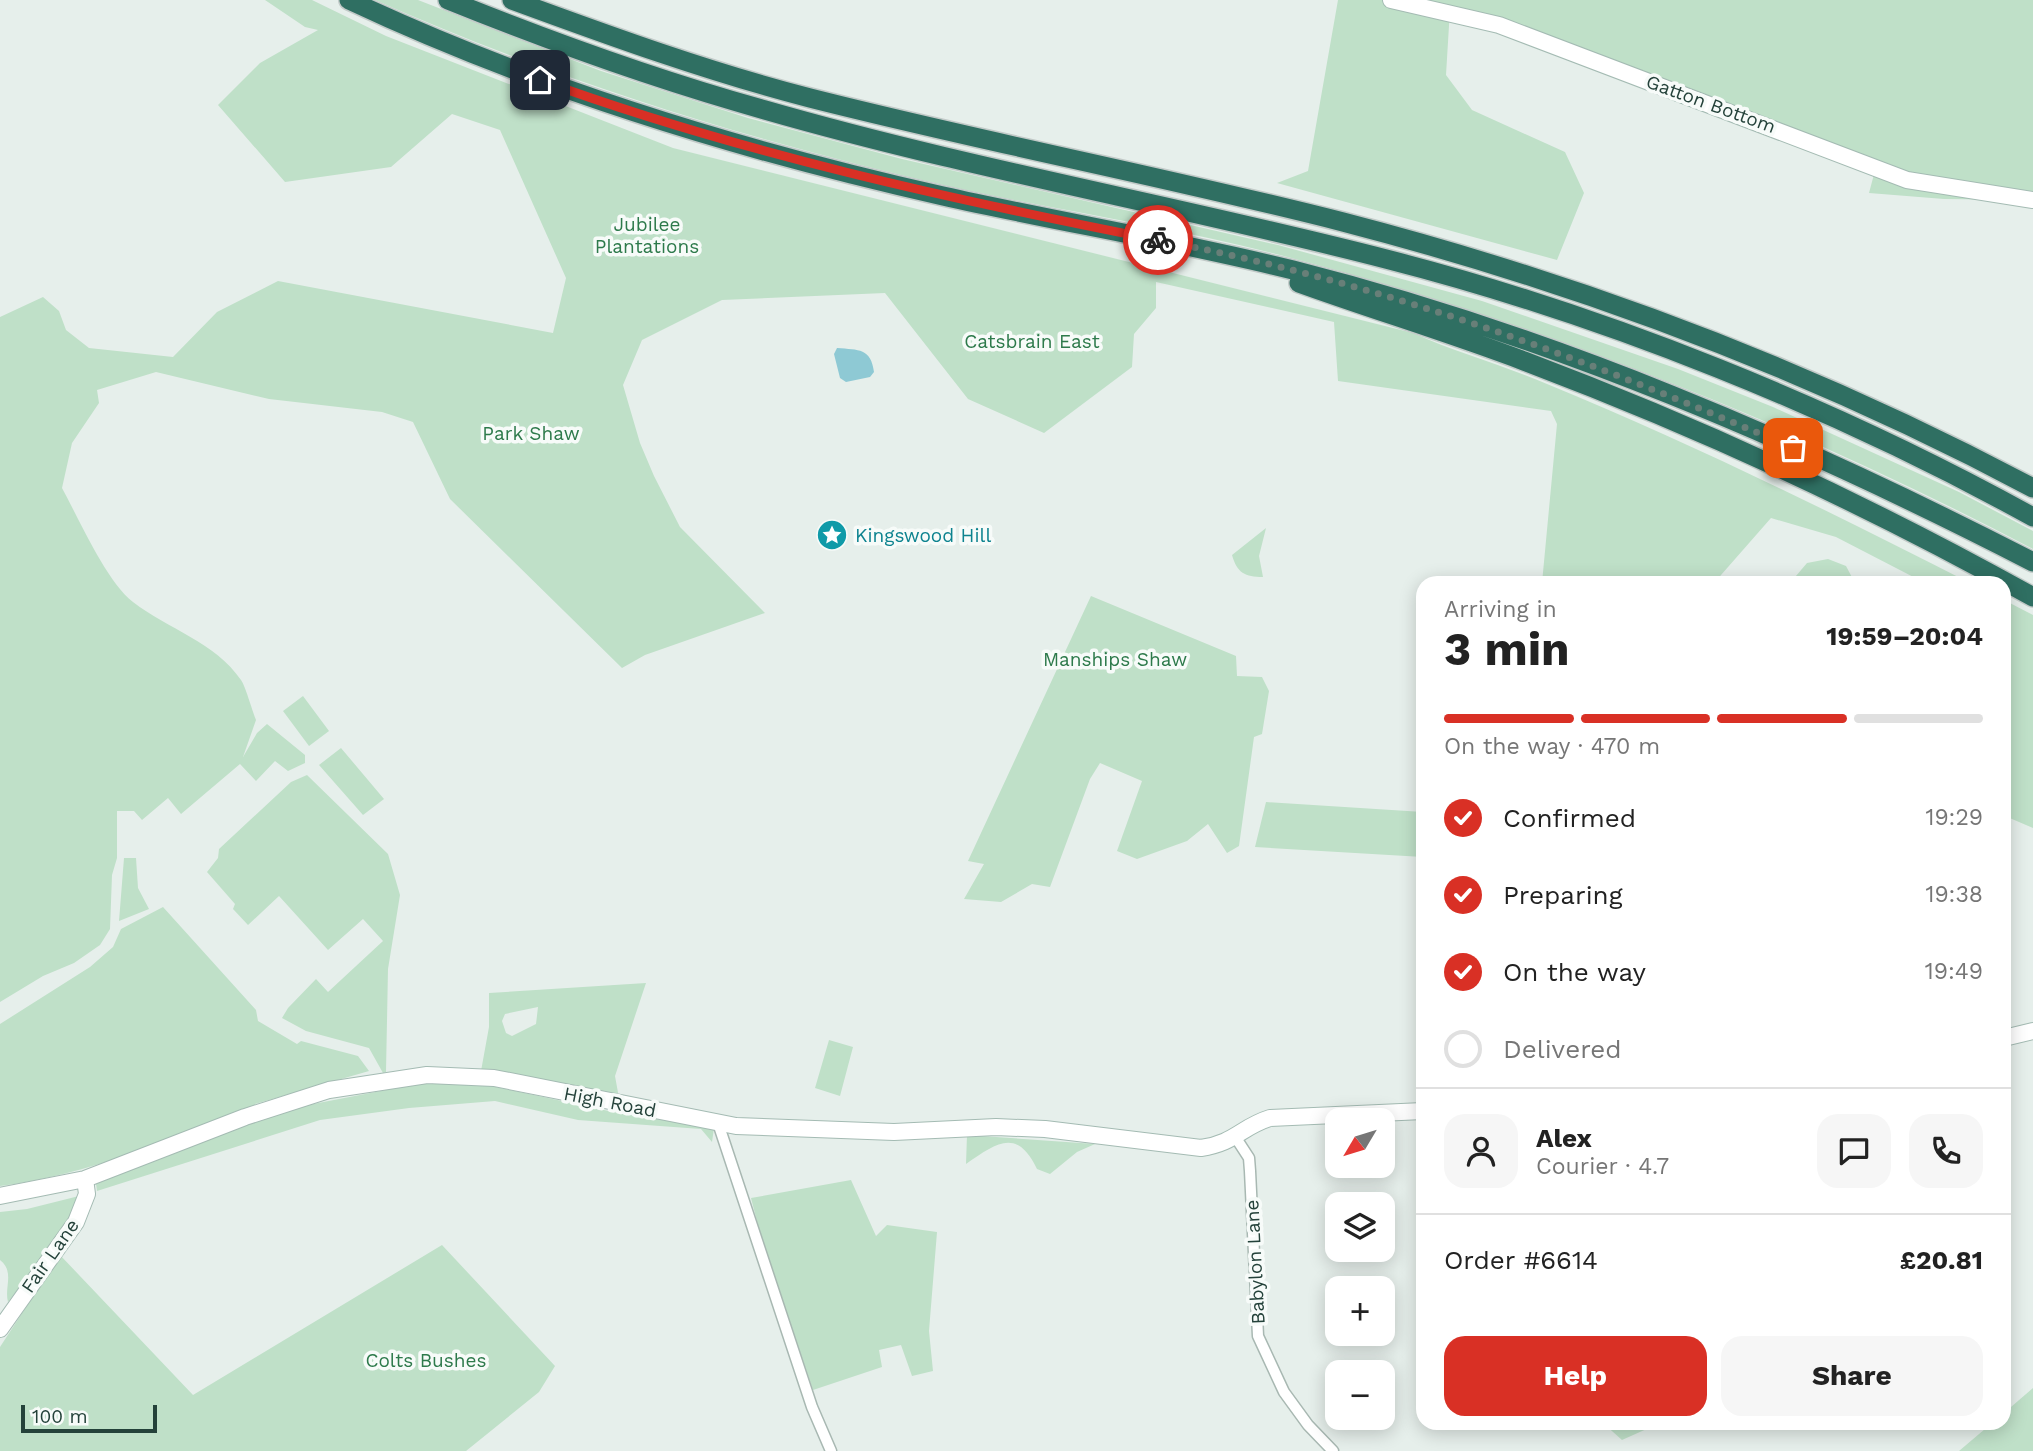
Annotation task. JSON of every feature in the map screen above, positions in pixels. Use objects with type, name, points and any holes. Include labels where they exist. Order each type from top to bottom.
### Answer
[{"type":"highway","points":[[349,0],[517,72],[701,133],[939,195],[1199,248],[1438,310],[1649,386],[1806,453],[2033,562]]},
{"type":"highway","points":[[448,0],[628,68],[769,111],[1389,260],[1533,302],[1619,332],[1820,411],[2033,517]]},
{"type":"highway","points":[[512,0],[668,56],[807,97],[1343,222],[1537,279],[1651,317],[1813,382],[2033,488]]},
{"type":"highway","points":[[1199,248],[1526,361],[1652,412],[1842,497],[1993,576]]},
{"type":"highway","points":[[2011,585],[2033,597]]},
{"type":"street","name":"Gatton Bottom","points":[[1391,0],[1499,25],[1907,180],[2033,200]]},
{"type":"street","points":[[2011,1036],[2033,1031]]},
{"type":"street","name":"High Road","points":[[0,1196],[85,1180],[245,1117],[329,1090],[427,1075],[494,1078],[718,1123],[894,1132],[996,1127],[1045,1129],[1201,1148],[1223,1144],[1236,1138],[1256,1122],[1270,1118],[1416,1111]]},
{"type":"street","points":[[718,1123],[812,1407],[831,1451]]},
{"type":"street","name":"Babylon Lane","points":[[1236,1138],[1249,1158],[1258,1336],[1284,1392],[1308,1425],[1333,1451]]},
{"type":"street","name":"Fair Lane","points":[[0,1329],[76,1222],[87,1194],[85,1180]]},
{"type":"green space","points":[[265,0],[312,0],[386,36],[673,148],[1413,333],[1530,377],[1654,430],[1813,504],[1956,576],[1911,576],[1836,537],[1771,518],[1720,576],[1543,576],[1557,424],[1551,411],[1338,381],[1334,322],[1156,282],[1156,308],[1134,334],[1132,367],[1044,433],[968,399],[885,293],[722,300],[642,340],[623,385],[640,443],[680,527],[765,613],[645,655],[622,668],[450,499],[413,422],[382,412],[269,399],[156,372],[97,390],[99,403],[72,443],[62,488],[103,565],[123,592],[147,612],[205,646],[241,680],[256,720],[243,757],[257,733],[267,724],[305,755],[305,763],[288,771],[275,761],[256,781],[240,764],[181,814],[168,798],[142,820],[134,811],[117,811],[117,858],[112,875],[110,929],[100,945],[74,963],[43,976],[0,1002],[0,317],[43,297],[59,311],[66,330],[89,348],[173,357],[217,312],[278,281],[553,333],[566,278],[500,130],[452,114],[391,167],[285,182],[218,105],[260,63],[318,30],[305,27]]},
{"type":"green space","points":[[375,0],[418,0],[601,71],[748,118],[902,159],[1278,245],[1482,301],[1678,369],[1773,407],[1959,492],[2033,531],[2033,549],[1943,503],[1759,419],[1570,345],[1474,312],[1280,255],[1199,236],[952,187],[731,130],[587,83],[445,30]]},
{"type":"green space","points":[[1338,0],[2033,0],[2033,200],[1944,199],[1869,193],[1877,163],[1450,9],[1446,75],[1472,110],[1565,152],[1584,193],[1557,260],[1277,183],[1308,171]]},
{"type":"green space","points":[[1266,528],[1259,556],[1263,577],[1247,575],[1236,566],[1232,555]]},
{"type":"green space","points":[[1828,559],[1846,566],[1851,576],[1796,576],[1807,563]]},
{"type":"green space","name":"Manships Shaw","points":[[1091,596],[1236,656],[1237,676],[1262,677],[1269,691],[1262,734],[1254,737],[1239,846],[1227,853],[1208,824],[1187,841],[1137,859],[1117,851],[1142,781],[1100,763],[1090,779],[1050,887],[1032,884],[1001,902],[964,899],[984,864],[968,861]]},
{"type":"green space","points":[[2011,604],[2033,615],[2033,828],[2011,819]]},
{"type":"green space","points":[[303,696],[329,731],[309,746],[283,711]]},
{"type":"green space","points":[[341,748],[384,799],[363,815],[319,765]]},
{"type":"green space","points":[[307,775],[388,854],[400,895],[388,969],[386,1072],[383,1073],[369,1048],[306,1031],[282,1018],[316,979],[328,992],[383,941],[363,919],[328,950],[279,896],[248,925],[233,909],[235,904],[207,872],[218,858],[219,849],[291,782]]},
{"type":"green space","points":[[1266,802],[1416,812],[1416,857],[1255,847]]},
{"type":"green space","points":[[124,858],[136,858],[138,888],[149,909],[119,921]]},
{"type":"green space","points":[[163,907],[256,1010],[258,1021],[297,1044],[301,1041],[358,1056],[369,1071],[255,1104],[193,1131],[98,1165],[0,1186],[0,1024],[90,967],[113,947],[121,929]]},
{"type":"green space","points":[[646,983],[615,1076],[619,1098],[481,1071],[489,1027],[489,993]],"holes":[[[538,1007],[536,1024],[512,1036],[506,1033],[502,1021],[505,1014]]]},
{"type":"green space","points":[[829,1040],[853,1047],[840,1096],[815,1088]]},
{"type":"green space","points":[[422,1083],[491,1086],[618,1113],[714,1128],[712,1142],[701,1129],[578,1120],[495,1101],[409,1108],[320,1120],[97,1191],[96,1184],[208,1138],[308,1105]]},
{"type":"green space","points":[[967,1135],[1095,1144],[1077,1152],[1050,1174],[1037,1169],[1022,1148],[1014,1143],[996,1145],[966,1164]]},
{"type":"green space","points":[[851,1180],[876,1236],[887,1225],[937,1232],[929,1331],[933,1371],[912,1376],[901,1345],[879,1350],[882,1367],[813,1390],[762,1241],[751,1198]]},
{"type":"green space","points":[[79,1196],[66,1228],[8,1302],[8,1275],[0,1260],[0,1212],[27,1209]]},
{"type":"green space","name":"Colts Bushes","points":[[442,1245],[555,1366],[539,1392],[466,1451],[0,1451],[0,1347],[60,1255],[193,1395]]},
{"type":"green space","points":[[2033,1388],[2033,1451],[1959,1451],[1984,1430],[2011,1430],[2011,1407]]},
{"type":"green space","points":[[1611,1430],[1644,1430],[1622,1440]]},
{"type":"water","points":[[837,348],[858,350],[867,354],[874,372],[870,377],[846,382],[840,378],[834,354]]},
{"type":"way so far","points":[[1158,240],[1294,270],[1438,310],[1649,386],[1793,448]]},
{"type":"place","name":"Kingswood Hill","points":[[832,535]]},
{"type":"route","points":[[540,80],[654,119],[844,172],[988,206],[1158,240]]},
{"type":"park label","name":"Jubilee Plantations","points":[[647,235]]},
{"type":"park label","name":"Catsbrain East","points":[[1032,341]]},
{"type":"park label","name":"Park Shaw","points":[[531,433]]}]
